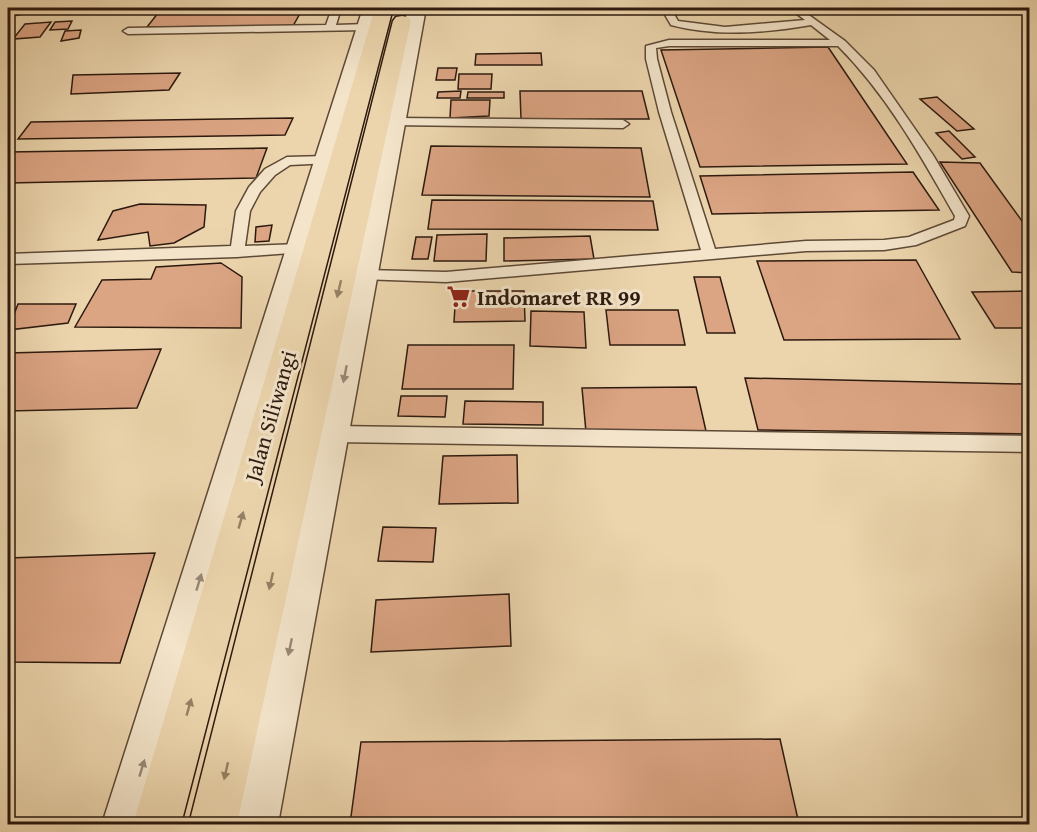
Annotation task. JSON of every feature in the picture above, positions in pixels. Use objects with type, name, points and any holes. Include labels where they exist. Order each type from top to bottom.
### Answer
[{"type":"highway","name":"Jalan Siliwangi","points":[[213,825],[386,133],[405,8]]},
{"type":"highway","name":"Jalan Siliwangi","points":[[157,825],[374,14]]},
{"type":"street","points":[[8,11],[27,8]]},
{"type":"street","points":[[254,825],[365,275],[386,133],[417,8]]},
{"type":"street","points":[[126,825],[326,160],[374,14]]},
{"type":"lane","points":[[331,27],[336,8]]},
{"type":"lane","points":[[682,8],[669,13],[674,22],[691,28],[787,27],[813,22]]},
{"type":"lane","points":[[365,275],[446,277],[806,246],[893,244],[911,242],[960,223],[962,216],[927,155],[870,72],[841,43],[794,8]]},
{"type":"lane","points":[[128,31],[331,27],[374,14]]},
{"type":"lane","points":[[711,255],[658,86],[649,53],[651,46],[669,43],[841,43]]},
{"type":"lane","points":[[386,133],[623,124]]},
{"type":"lane","points":[[237,252],[243,211],[254,190],[270,172],[287,162],[326,160]]},
{"type":"lane","points":[[8,260],[299,249]]},
{"type":"lane","points":[[334,434],[1029,444]]},
{"type":"building","points":[[162,8],[303,8],[293,26],[147,27]]},
{"type":"building","points":[[72,21],[68,29],[50,30],[55,22]]},
{"type":"building","points":[[51,22],[40,37],[13,39],[25,24]]},
{"type":"building","points":[[81,30],[79,38],[61,41],[65,31]]},
{"type":"building","points":[[828,47],[907,164],[700,167],[661,50]]},
{"type":"building","points":[[541,53],[542,65],[475,65],[476,54]]},
{"type":"building","points":[[438,68],[457,68],[455,80],[436,80]]},
{"type":"building","points":[[180,73],[169,90],[71,94],[73,75]]},
{"type":"building","points":[[459,74],[492,74],[491,89],[458,89]]},
{"type":"building","points":[[461,91],[460,98],[437,98],[438,92]]},
{"type":"building","points":[[520,91],[642,91],[649,119],[521,119]]},
{"type":"building","points":[[468,92],[504,92],[504,98],[467,98]]},
{"type":"building","points":[[937,97],[974,129],[957,131],[920,99]]},
{"type":"building","points":[[451,100],[490,100],[489,116],[450,118]]},
{"type":"building","points":[[293,118],[285,135],[18,139],[31,122]]},
{"type":"building","points":[[949,131],[975,157],[962,159],[936,133]]},
{"type":"building","points":[[431,146],[641,148],[650,197],[422,195]]},
{"type":"building","points":[[267,148],[256,178],[8,183],[8,152]]},
{"type":"building","points":[[940,162],[980,163],[1030,232],[1030,273],[1012,272]]},
{"type":"building","points":[[913,172],[939,210],[712,214],[700,176]]},
{"type":"building","points":[[432,200],[653,201],[658,230],[428,229]]},
{"type":"building","points":[[140,204],[206,205],[204,227],[174,243],[150,246],[148,232],[98,240],[113,211]]},
{"type":"building","points":[[272,225],[269,241],[255,242],[256,227]]},
{"type":"building","points":[[487,234],[486,261],[434,261],[437,235]]},
{"type":"building","points":[[590,236],[594,259],[504,261],[504,238]]},
{"type":"building","points":[[416,237],[432,237],[428,259],[412,259]]},
{"type":"building","points":[[916,260],[960,339],[784,340],[757,261]]},
{"type":"building","points":[[221,263],[242,277],[241,328],[75,327],[102,280],[151,279],[156,267]]},
{"type":"building","points":[[694,277],[720,277],[735,333],[707,333]]},
{"type":"building","points":[[456,291],[524,291],[525,321],[454,322]]},
{"type":"building","points":[[1030,291],[1030,328],[995,328],[972,292]]},
{"type":"building","points":[[18,304],[76,304],[68,323],[8,330]]},
{"type":"building","points":[[606,310],[678,310],[685,345],[610,345]]},
{"type":"building","points":[[531,311],[584,312],[586,348],[530,346]]},
{"type":"building","points":[[408,345],[514,345],[513,389],[402,389]]},
{"type":"building","points":[[161,349],[137,408],[8,411],[8,353]]},
{"type":"building","points":[[745,378],[1022,384],[1030,398],[1030,434],[758,430]]},
{"type":"building","points":[[696,387],[706,431],[586,432],[582,388]]},
{"type":"building","points":[[401,396],[447,396],[445,417],[398,416]]},
{"type":"building","points":[[465,401],[543,402],[543,425],[463,424]]},
{"type":"building","points":[[517,455],[518,503],[439,504],[443,456]]},
{"type":"building","points":[[383,527],[436,528],[433,562],[378,561]]},
{"type":"building","points":[[155,553],[120,663],[8,662],[8,558]]},
{"type":"building","points":[[509,594],[511,646],[371,652],[376,600]]},
{"type":"building","points":[[780,739],[799,824],[350,824],[361,742]]},
{"type":"place","name":"Indomaret RR 99","points":[[459,297]]}]
